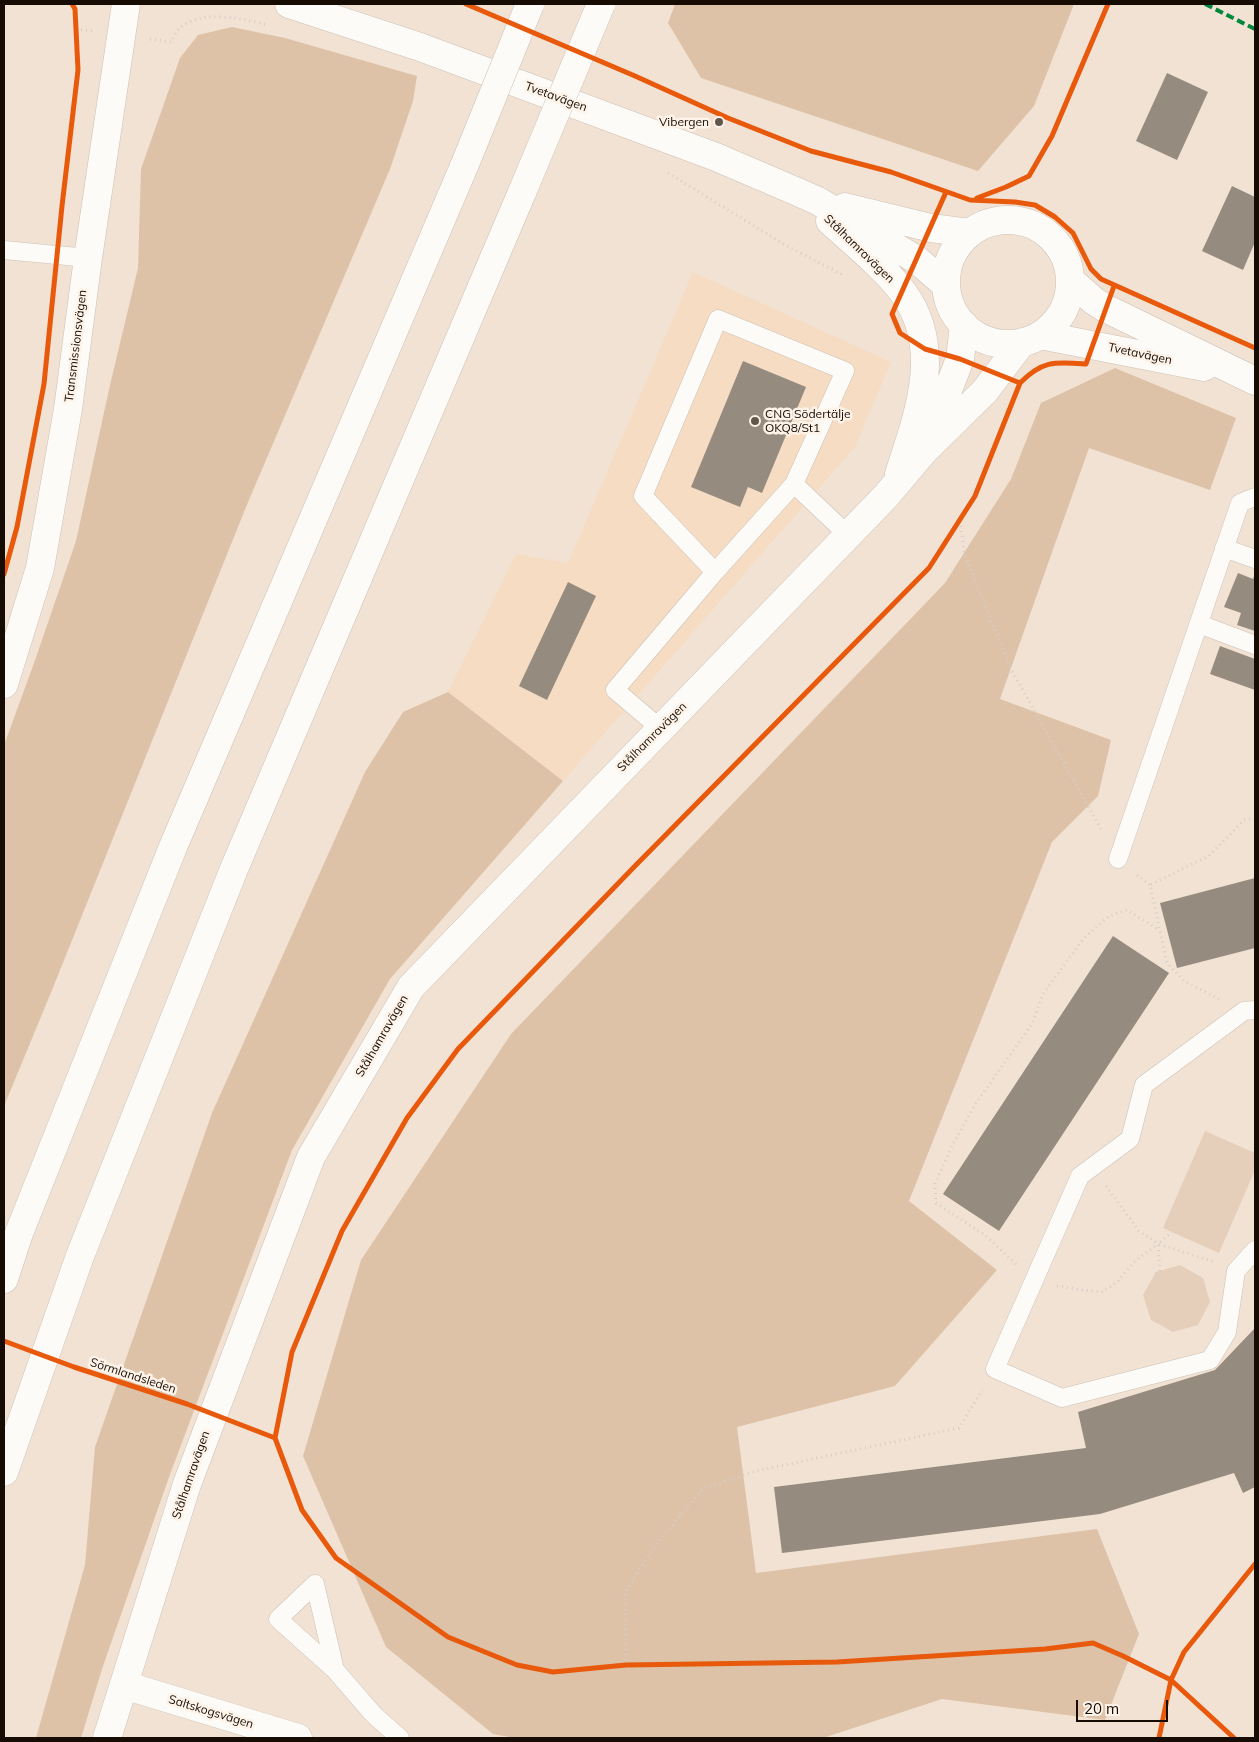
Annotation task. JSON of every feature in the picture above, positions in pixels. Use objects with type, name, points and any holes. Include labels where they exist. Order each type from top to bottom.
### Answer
[{"type":"main road","name":"Transmissionsvägen","points":[[4,684],[40,568],[68,409],[88,258],[126,4]]},
{"type":"main road","name":"Tvetavägen","points":[[289,4],[420,47],[716,157],[809,197],[917,260],[946,285]]},
{"type":"main road","points":[[4,1279],[20,1233],[173,847],[465,164],[530,4]]},
{"type":"main road","points":[[4,1472],[80,1256],[230,878],[601,4]]},
{"type":"main road","name":"Tvetavägen","points":[[809,197],[931,228],[969,233]]},
{"type":"main road","name":"Stålhamravägen","points":[[809,197],[890,277],[903,292],[918,322],[925,349],[925,378],[918,414],[896,484]]},
{"type":"main road","points":[[1001,220],[1018,220],[1034,225],[1053,238],[1060,247],[1069,269],[1070,280],[1067,299],[1059,317],[1031,339],[1009,344],[985,339],[964,325],[956,317],[951,306],[946,285],[947,270],[951,256],[959,244],[969,233],[978,227],[1001,220]]},
{"type":"main road","name":"Tvetavägen","points":[[1070,280],[1105,308],[1248,378]]},
{"type":"main road","name":"Stålhamravägen","points":[[924,451],[960,359],[964,325]]},
{"type":"main road","name":"Tvetavägen","points":[[1031,339],[1093,344],[1248,378]]},
{"type":"main road","name":"Stålhamravägen","points":[[107,1738],[186,1484],[311,1157],[411,987],[576,814],[661,729],[848,535],[924,451],[985,390],[1031,339]]},
{"type":"main road","name":"Saltskogsvägen","points":[[124,1685],[298,1738]]},
{"type":"lane","points":[[4,250],[88,258]]},
{"type":"lane","points":[[661,729],[615,690],[715,572],[794,484],[845,372],[718,318],[643,496],[715,572]]},
{"type":"lane","points":[[794,484],[848,535]]},
{"type":"lane","points":[[1118,859],[1240,503],[1255,497]]},
{"type":"lane","points":[[1224,548],[1255,559]]},
{"type":"lane","points":[[1198,624],[1255,645]]},
{"type":"lane","points":[[1250,1011],[1144,1085],[1130,1139],[1080,1176],[995,1368],[1062,1398],[1210,1360],[1227,1332],[1236,1271],[1255,1250]]},
{"type":"lane","points":[[335,1670],[374,1715],[400,1738]]},
{"type":"path","points":[[955,529],[965,513]]},
{"type":"path","points":[[960,521],[965,556],[1012,671],[1118,859]]},
{"type":"path","points":[[1250,1011],[1184,981],[1167,963],[1150,885],[1209,856],[1244,820],[1255,818]]},
{"type":"path","points":[[1159,930],[1127,910],[1109,916],[1076,947],[1043,994],[1032,1024],[976,1103],[952,1146],[935,1184],[936,1203],[985,1235],[1034,1282],[1103,1292],[1118,1282],[1134,1262],[1172,1232]]},
{"type":"path","points":[[1092,1167],[1139,1231],[1158,1244],[1207,1258],[1236,1271]]},
{"type":"path","points":[[1158,1244],[1160,1271]]},
{"type":"path","points":[[626,1665],[625,1592],[653,1548],[703,1489],[756,1471],[959,1428],[995,1368]]},
{"type":"path","points":[[617,1666],[636,1665]]},
{"type":"shaded area","points":[[675,4],[1074,4],[1034,106],[978,171],[701,78],[668,23]]},
{"type":"shaded area","points":[[232,27],[285,38],[417,76],[413,101],[390,169],[246,507],[4,1106],[4,745],[76,541],[138,268],[141,169],[180,58],[198,35]]},
{"type":"shaded area","points":[[693,272],[891,362],[855,447],[563,781],[448,692],[516,554],[568,563]]},
{"type":"shaded area","points":[[1115,368],[1236,418],[1210,490],[1089,448],[1000,699],[1111,740],[1098,796],[1052,842],[909,1201],[997,1270],[895,1386],[737,1427],[756,1573],[1097,1529],[1139,1634],[1105,1720],[942,1699],[823,1738],[515,1738],[493,1734],[386,1647],[303,1456],[361,1260],[511,1034],[945,583],[1011,479],[1041,403]]},
{"type":"shaded area","points":[[448,692],[563,781],[390,979],[292,1150],[169,1477],[102,1669],[81,1738],[36,1738],[85,1565],[95,1447],[212,1113],[365,772],[403,712]]},
{"type":"shaded area","points":[[1205,1131],[1255,1153],[1255,1170],[1219,1253],[1163,1228]]},
{"type":"shaded area","points":[[1180,1265],[1203,1278],[1210,1302],[1198,1325],[1173,1332],[1151,1320],[1143,1295],[1156,1272]]},
{"type":"building","points":[[1167,73],[1208,92],[1177,160],[1136,141]]},
{"type":"building","points":[[1232,186],[1255,197],[1255,242],[1243,270],[1202,251]]},
{"type":"building","name":"CNG Södertälje OKQ8/St1","points":[[743,361],[806,387],[762,493],[748,487],[740,507],[691,487]]},
{"type":"building","points":[[1238,573],[1253,579],[1255,574],[1255,631],[1237,625],[1241,613],[1224,607]]},
{"type":"building","points":[[568,582],[596,596],[547,700],[519,686]]},
{"type":"building","points":[[1220,646],[1255,659],[1255,690],[1210,674]]},
{"type":"building","points":[[1255,878],[1255,948],[1177,968],[1160,903]]},
{"type":"building","points":[[1113,936],[1169,973],[999,1231],[943,1194]]},
{"type":"building","points":[[1255,1328],[1255,1487],[1243,1493],[1234,1473],[1100,1514],[782,1553],[774,1487],[1086,1448],[1078,1412],[1215,1370]]},
{"type":"marked path","points":[[1205,4],[1255,29]]},
{"type":"cycle path","points":[[4,574],[17,527],[44,384],[78,70],[75,9],[72,4]]},
{"type":"cycle path","points":[[466,4],[728,118],[811,151],[891,172],[970,200],[1035,205],[1055,217],[1073,233],[1091,269],[1101,279],[1255,348]]},
{"type":"cycle path","points":[[977,198],[1029,176],[1052,136],[1108,4]]},
{"type":"cycle path","points":[[946,192],[892,314],[900,333],[925,349],[960,359],[1020,383]]},
{"type":"cycle path","points":[[1114,286],[1086,364],[1058,363],[1043,366],[1028,375],[1020,383],[975,496],[929,568],[635,866],[458,1049],[407,1118],[342,1231],[292,1352],[275,1438],[302,1510],[336,1558],[448,1637],[517,1665],[553,1672],[626,1665],[837,1662],[1045,1649],[1093,1643],[1171,1680],[1234,1738]]},
{"type":"cycle path","name":"Sörmlandsleden","points":[[4,1341],[74,1367],[187,1404],[275,1438]]},
{"type":"cycle path","points":[[1159,1738],[1171,1680],[1184,1652],[1255,1564]]},
{"type":"place","name":"Vibergen","points":[[719,122]]},
{"type":"place","name":"CNG Södertälje OKQ8/St1","points":[[755,421]]}]
